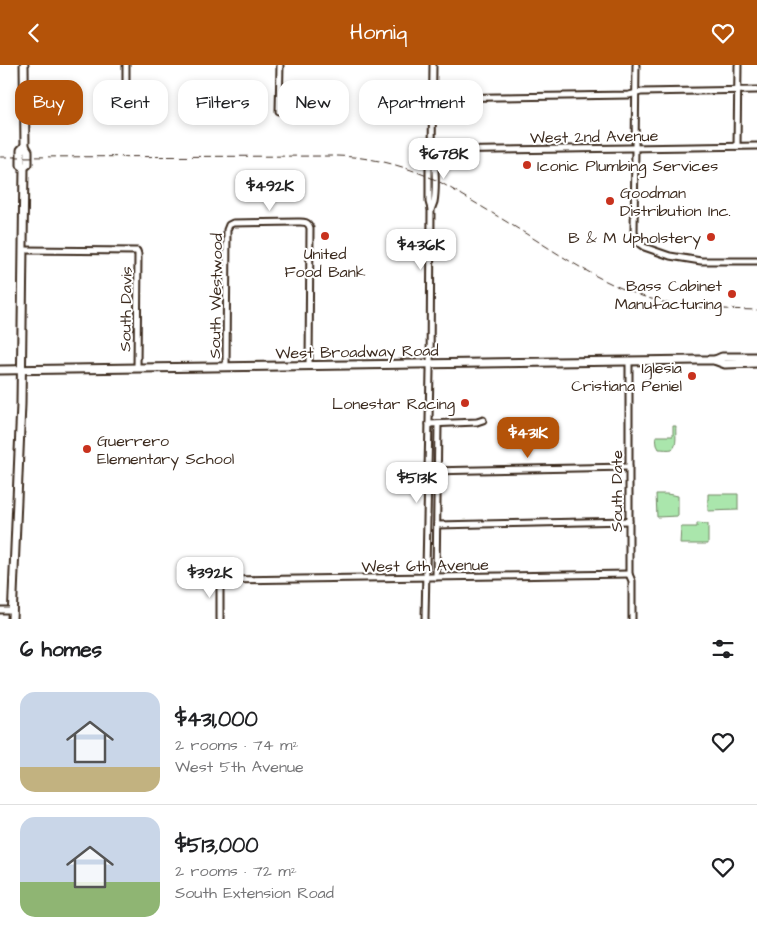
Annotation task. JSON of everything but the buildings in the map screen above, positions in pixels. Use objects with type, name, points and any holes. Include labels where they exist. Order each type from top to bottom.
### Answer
[{"type":"main road","points":[[12,619],[22,370],[24,167],[21,165],[21,150],[25,146],[24,65]]},
{"type":"main road","name":"West Broadway Road","points":[[0,370],[714,360],[722,357],[757,357]]},
{"type":"main road","name":"West Broadway Road","points":[[714,360],[725,364],[757,363]]},
{"type":"street","points":[[126,65],[126,80]]},
{"type":"street","points":[[280,65],[280,80]]},
{"type":"street","points":[[433,65],[433,80]]},
{"type":"street","points":[[636,65],[634,232],[637,242],[653,251],[689,260],[757,261]]},
{"type":"street","points":[[737,146],[738,65]]},
{"type":"street","points":[[483,97],[629,95],[641,92],[757,90]]},
{"type":"street","points":[[426,619],[431,210],[429,202],[429,156],[432,151],[432,125]]},
{"type":"street","name":"West 2nd Avenue","points":[[432,151],[757,146]]},
{"type":"street","name":"South Westwood","points":[[226,367],[227,230],[229,225],[233,223],[273,222],[309,224],[309,365]]},
{"type":"street","name":"South Davis","points":[[23,250],[138,251],[136,368]]},
{"type":"street","name":"South Date","points":[[629,361],[629,573],[632,581],[632,619]]},
{"type":"street","points":[[429,424],[477,423],[483,420]]},
{"type":"street","points":[[436,577],[438,424]]},
{"type":"street","points":[[428,471],[629,467]]},
{"type":"street","points":[[437,525],[629,521]]},
{"type":"street","name":"West 6th Avenue","points":[[220,619],[221,581],[224,580],[629,573]]},
{"type":"street","points":[[0,610],[13,610]]},
{"type":"green space","points":[[673,426],[676,426],[674,448],[659,449],[656,436],[673,436]]},
{"type":"green space","points":[[656,494],[678,496],[678,516],[657,517]]},
{"type":"green space","points":[[708,494],[738,494],[738,510],[708,511]]},
{"type":"green space","points":[[697,523],[708,524],[708,544],[680,544],[681,527],[697,527]]},
{"type":"railway","points":[[0,157],[337,156],[376,160],[414,171],[438,181],[579,266],[623,289],[655,300],[680,305],[757,310]]},
{"type":"place","name":"Iconic Plumbing Services","points":[[527,165]]},
{"type":"place","name":"Goodman Distribution Inc.","points":[[610,201]]},
{"type":"place","name":"United Food Bank","points":[[325,236]]},
{"type":"place","name":"B & M Upholstery","points":[[711,237]]},
{"type":"place","name":"Bass Cabinet Manufacturing","points":[[732,294]]},
{"type":"place","name":"Iglesia Cristiana Peniel","points":[[692,376]]},
{"type":"place","name":"Lonestar Racing","points":[[465,403]]},
{"type":"place","name":"Guerrero Elementary School","points":[[87,449]]}]
